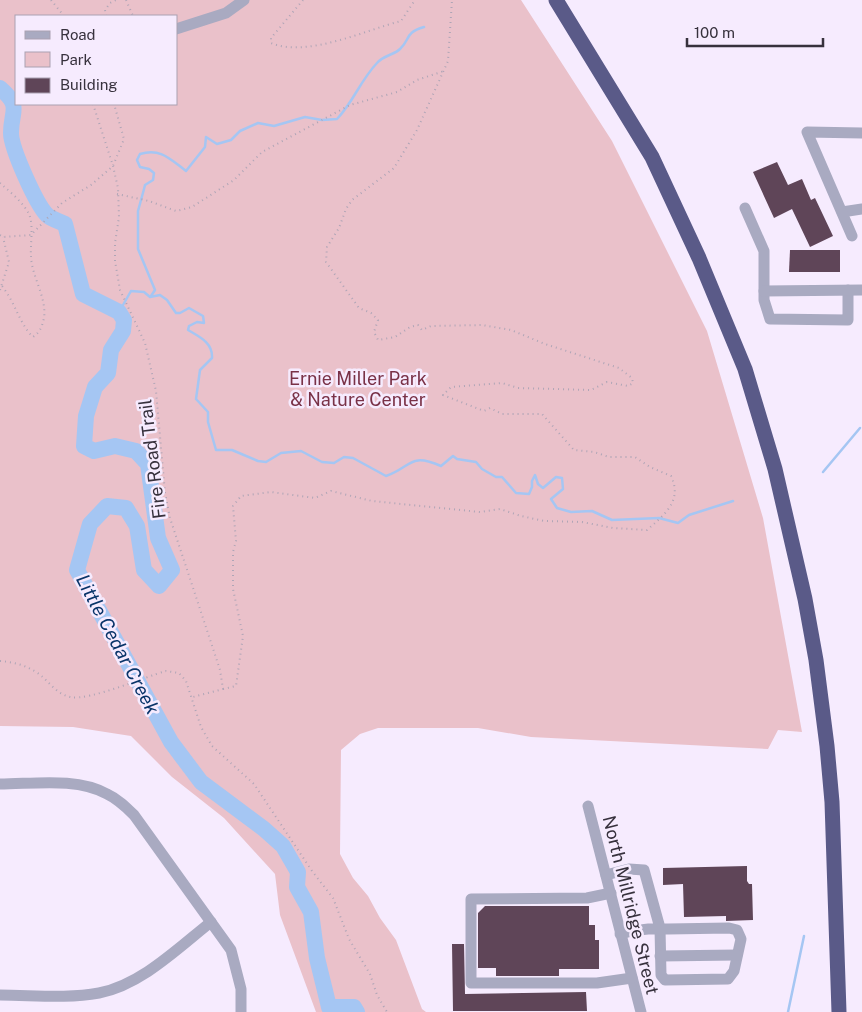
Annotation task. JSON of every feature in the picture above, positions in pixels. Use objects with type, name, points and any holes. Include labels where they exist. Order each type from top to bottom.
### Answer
[{"type":"highway","points":[[556,0],[652,157],[700,258],[745,369],[775,469],[805,599],[824,720],[832,802],[839,1012]]},
{"type":"street","points":[[178,28],[226,13],[244,0]]},
{"type":"street","points":[[852,236],[807,132],[862,133]]},
{"type":"street","points":[[745,208],[764,251],[764,300],[770,320],[848,320],[848,290]]},
{"type":"street","points":[[842,212],[862,208]]},
{"type":"street","points":[[764,291],[862,290]]},
{"type":"street","points":[[0,784],[79,785],[94,788],[114,798],[134,815],[226,941],[235,961],[241,989],[241,1012]]},
{"type":"street","name":"North Millridge Street","points":[[588,806],[641,1012]]},
{"type":"street","points":[[606,874],[629,869],[644,870],[660,928],[661,975],[667,980],[728,979],[734,971],[741,939],[737,930],[733,928],[660,928],[647,927],[620,934]]},
{"type":"street","points":[[611,893],[587,898],[471,899],[471,983],[597,983],[632,978]]},
{"type":"street","points":[[0,995],[86,994],[114,989],[127,984],[151,968],[211,922]]},
{"type":"street","points":[[660,956],[737,955]]},
{"type":"path","points":[[51,0],[63,15]]},
{"type":"path","points":[[106,15],[105,10],[110,3],[116,0]]},
{"type":"path","points":[[126,0],[133,15]]},
{"type":"path","points":[[303,0],[271,38],[271,43],[287,46],[321,46],[401,21],[415,0]]},
{"type":"path","points":[[193,698],[236,686],[243,636],[238,623],[238,606],[234,590],[234,552],[236,541],[234,506],[241,496],[272,492],[314,498],[331,491],[372,501],[480,512],[500,509],[544,521],[582,522],[613,528],[647,530],[670,510],[675,497],[675,484],[671,476],[650,468],[635,457],[609,457],[594,452],[574,450],[542,414],[502,414],[490,408],[484,412],[443,395],[451,387],[502,383],[518,388],[591,390],[607,382],[628,386],[633,383],[632,378],[618,368],[544,344],[511,330],[482,325],[431,326],[422,330],[418,325],[410,326],[395,337],[378,340],[374,332],[378,320],[371,313],[359,308],[326,262],[327,247],[339,228],[346,209],[352,200],[394,168],[417,130],[448,61],[452,0]]},
{"type":"path","points":[[117,194],[149,201],[176,211],[192,207],[234,180],[262,152],[350,105],[397,92],[417,80],[444,71]]},
{"type":"path","name":"Fire Road Trail","points":[[93,105],[113,166],[119,217],[115,243],[115,261],[122,295],[145,343],[156,392],[165,493],[170,518],[206,624],[224,688]]},
{"type":"path","points":[[0,236],[31,235],[62,203],[91,186],[113,166],[124,139],[114,105]]},
{"type":"path","points":[[0,183],[15,196],[30,215],[34,274],[44,304],[44,317],[40,332],[33,337],[23,327],[19,311],[2,286]]},
{"type":"path","points":[[0,290],[9,262],[3,237]]},
{"type":"path","points":[[0,661],[14,662],[37,672],[55,690],[70,697],[85,697],[166,671],[179,673],[186,682],[202,727],[212,746],[254,784],[312,871],[333,898],[349,940],[370,974],[377,995],[387,1012]]},
{"type":"green space","name":"Ernie Miller Park & Nature Center","points":[[0,0],[521,0],[612,141],[707,331],[763,518],[802,732],[778,730],[768,749],[531,737],[478,728],[378,728],[360,734],[341,750],[340,854],[353,878],[368,896],[380,918],[396,940],[422,1009],[426,1012],[316,1012],[280,915],[275,874],[224,818],[172,777],[131,736],[73,727],[0,726]]},
{"type":"building","points":[[777,162],[788,185],[802,179],[811,200],[815,198],[833,236],[810,247],[792,209],[774,218],[753,172]]},
{"type":"building","points":[[790,250],[840,250],[840,272],[789,272]]},
{"type":"building","points":[[747,866],[747,881],[749,884],[752,884],[753,920],[726,921],[726,916],[684,917],[683,884],[663,885],[663,868]]},
{"type":"building","points":[[485,906],[589,906],[589,925],[595,925],[595,940],[599,940],[599,969],[559,969],[559,976],[496,976],[496,968],[478,968],[478,913]]},
{"type":"building","points":[[452,944],[464,944],[465,994],[586,992],[587,1011],[453,1011]]},
{"type":"waterway","points":[[151,296],[155,290],[138,249],[138,211],[145,185],[153,180],[154,173],[149,169],[140,167],[137,160],[140,154],[154,152],[160,154],[186,171],[205,147],[206,137],[217,144],[231,140],[240,131],[258,123],[274,126],[305,117],[322,120],[337,119],[377,63],[398,51],[413,32],[424,27]]},
{"type":"waterway","name":"Little Cedar Creek","points":[[0,88],[7,94],[13,105],[11,133],[19,163],[42,209],[53,219],[65,224],[83,294],[119,312],[124,320],[123,331],[111,350],[108,373],[95,387],[86,416],[84,446],[94,451],[115,446],[136,451],[148,464],[158,538],[172,570],[159,586],[144,570],[137,526],[126,508],[107,506],[90,524],[77,570],[171,742],[201,782],[264,829],[283,846],[298,872],[297,887],[311,912],[317,958],[329,1007],[354,1007],[357,1012]]},
{"type":"waterway","points":[[119,312],[131,291],[144,292],[150,297],[160,295],[167,300],[176,313],[189,308],[203,316],[204,323],[197,322],[189,326],[188,330],[205,341],[212,353],[212,358],[200,370],[196,399],[208,412],[208,422],[216,450],[232,450],[258,461],[266,462],[281,453],[301,451],[322,462],[334,463],[344,457],[353,458],[386,476],[411,462],[423,460],[441,466],[453,456],[457,459],[476,462],[482,469],[496,477],[502,477],[516,493],[529,494],[535,475],[538,484],[543,488],[556,477],[562,478],[563,489],[551,499],[557,508],[571,512],[592,511],[612,520],[659,518],[678,523],[689,515],[733,501]]},
{"type":"waterway","points":[[823,472],[860,428]]},
{"type":"waterway","points":[[788,1012],[804,936]]}]
